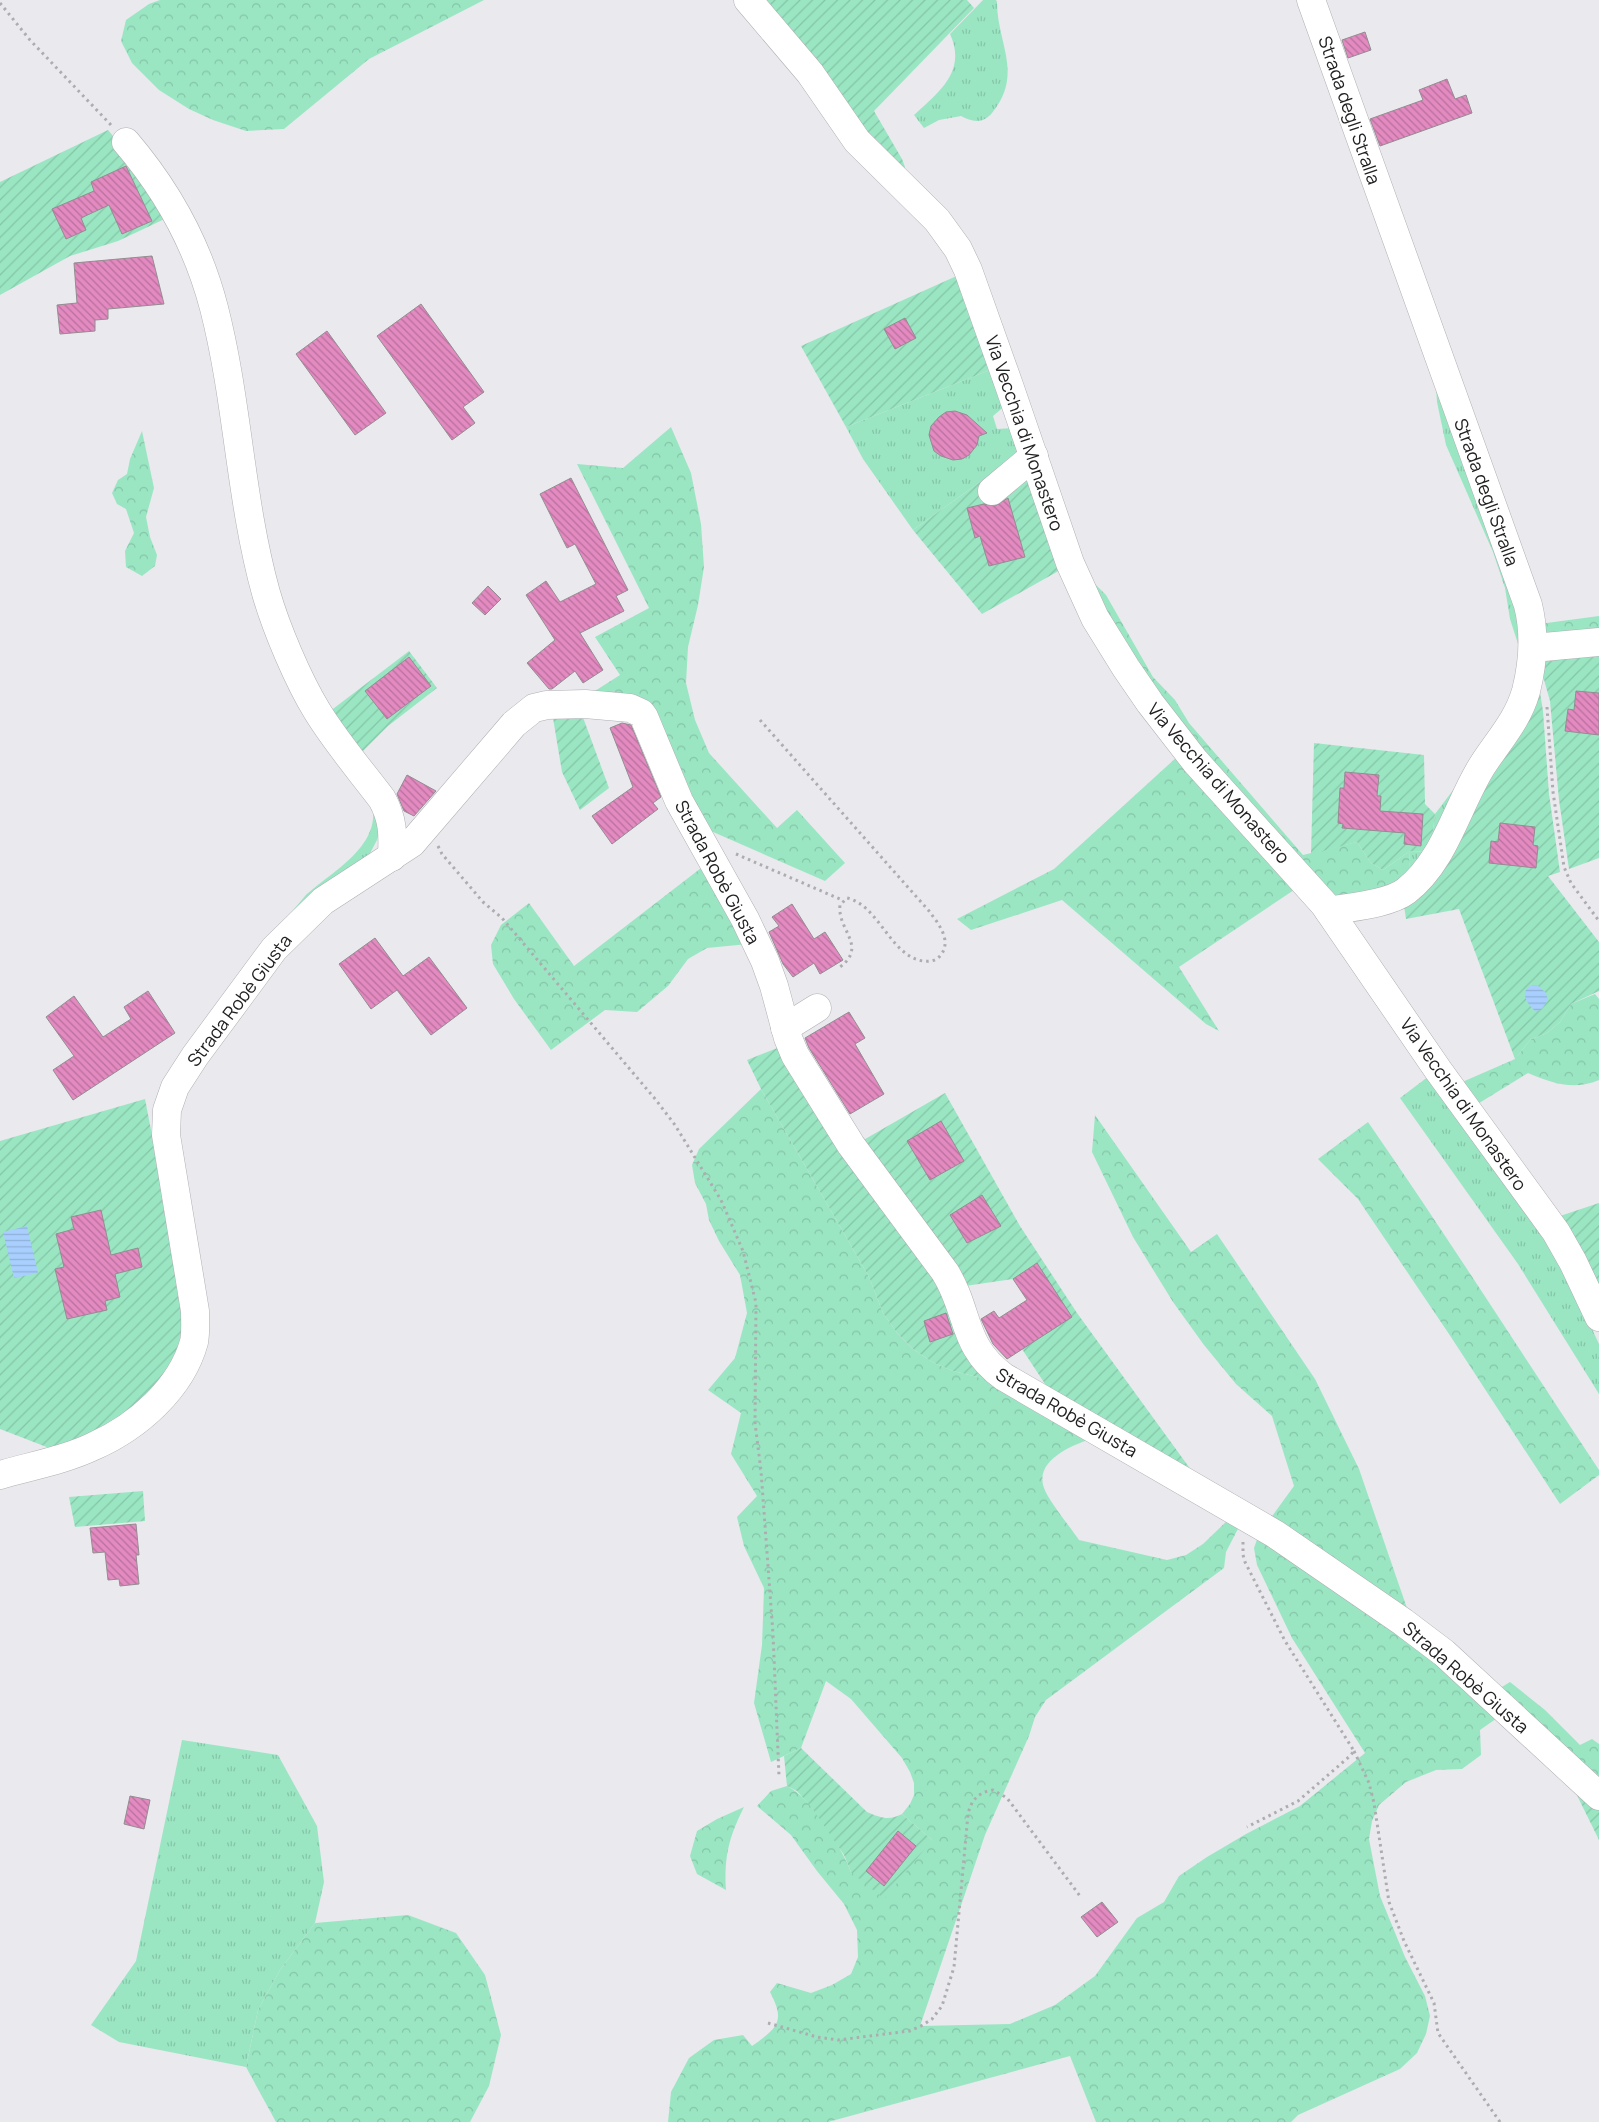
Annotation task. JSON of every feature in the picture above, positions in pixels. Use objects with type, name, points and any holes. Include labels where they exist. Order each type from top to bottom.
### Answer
[{"type":"street","name":"Via Vecchia di Monastero","points":[[748,0],[805,66],[857,141],[937,220],[954,242],[970,276],[1082,590],[1102,630],[1133,680],[1195,761],[1329,911],[1438,1070],[1556,1232],[1573,1262],[1599,1317]]},
{"type":"street","name":"Strada degli Stralla","points":[[1311,0],[1528,605],[1533,648],[1526,691],[1517,714],[1482,766],[1455,820],[1428,867],[1399,896],[1329,911]]},
{"type":"street","points":[[126,142],[156,181],[177,215],[209,293],[226,367],[261,572],[273,613],[304,686],[317,711],[382,799],[390,814],[393,827],[392,856]]},
{"type":"street","points":[[992,491],[1034,456]]},
{"type":"street","points":[[1533,648],[1599,642]]},
{"type":"street","name":"Strada Robè Giusta","points":[[0,1475],[75,1454],[115,1436],[160,1400],[177,1378],[192,1348],[195,1324],[193,1297],[166,1135],[166,1110],[175,1087],[195,1056],[274,948],[323,901],[412,843],[506,732],[520,718],[534,708],[556,704],[624,707],[641,713],[678,801],[758,945],[774,986],[785,1028],[795,1055],[842,1132],[954,1285],[970,1337],[986,1364],[1004,1377],[1254,1521],[1426,1638],[1599,1796]]},
{"type":"street","points":[[785,1028],[817,1008]]},
{"type":"path","points":[[0,3],[30,40],[126,142]]},
{"type":"path","points":[[1546,699],[1556,812],[1564,866],[1571,883],[1599,922]]},
{"type":"path","points":[[735,854],[842,900],[852,899],[863,906],[910,956],[922,961],[932,961],[937,959],[944,950],[945,944],[942,930],[930,911],[760,720]]},
{"type":"path","points":[[428,825],[442,854],[483,902],[502,918],[675,1125],[721,1200],[743,1251],[756,1303],[755,1423],[761,1471],[773,1634],[779,1776]]},
{"type":"path","points":[[840,967],[846,962],[852,950],[852,943],[840,918],[840,904],[842,900]]},
{"type":"path","points":[[1254,1521],[1243,1542],[1245,1562],[1286,1641],[1354,1750],[1369,1783],[1374,1803],[1389,1902],[1404,1941],[1434,2003],[1438,2033],[1500,2122]]},
{"type":"path","points":[[1248,1827],[1298,1801],[1350,1756],[1354,1750]]},
{"type":"path","points":[[768,2023],[817,2037],[838,2040],[909,2031],[921,2026],[932,2018],[942,2006],[954,1967],[968,1814],[973,1801],[983,1792],[993,1790],[1007,1798],[1080,1896]]},
{"type":"green space","points":[[160,0],[484,0],[369,59],[284,129],[246,131],[213,120],[189,109],[159,90],[132,63],[121,41],[126,20],[149,4]]},
{"type":"green space","points":[[758,0],[967,0],[974,8],[874,111],[902,159],[905,167],[903,171],[899,172]]},
{"type":"green space","points":[[983,0],[996,0],[997,2],[1008,71],[1006,85],[1001,98],[989,117],[985,119],[973,121],[961,116],[939,120],[924,128],[914,115],[941,89],[953,70],[955,59],[954,47],[950,34]]},
{"type":"green space","points":[[108,130],[136,163],[171,216],[118,241],[70,256],[0,295],[0,182]]},
{"type":"green space","points":[[961,274],[995,368],[846,427],[801,346]]},
{"type":"green space","points":[[995,368],[1006,405],[993,416],[997,429],[1014,428],[1022,452],[913,530],[863,459],[846,427]]},
{"type":"green space","points":[[1435,371],[1521,605],[1526,642],[1523,684],[1503,731],[1480,762],[1431,855],[1408,885],[1410,851],[1427,852],[1431,847],[1435,814],[1497,732],[1513,693],[1520,650],[1510,619],[1505,588],[1493,552],[1446,445],[1437,402]]},
{"type":"green space","points":[[671,427],[691,473],[701,524],[704,567],[698,605],[688,647],[686,683],[695,720],[709,753],[777,828],[797,810],[845,863],[825,881],[704,828],[662,735],[587,696],[620,675],[595,637],[649,608],[577,464],[623,468]]},
{"type":"green space","points":[[142,431],[154,488],[146,517],[150,537],[157,555],[155,566],[142,576],[126,567],[125,551],[134,533],[126,509],[117,504],[112,493],[118,480],[127,474],[130,459]]},
{"type":"green space","points":[[1022,452],[1062,569],[982,614],[913,530]]},
{"type":"green space","points":[[1082,571],[1106,595],[1153,677],[1175,700],[1189,723],[1303,855],[1357,842],[1371,863],[1383,870],[1410,851],[1408,885],[1330,897],[1166,708]]},
{"type":"green space","points":[[1599,616],[1599,638],[1539,634],[1539,624]]},
{"type":"green space","points":[[1599,646],[1599,858],[1569,869],[1559,800],[1550,701],[1537,655]]},
{"type":"green space","points":[[409,651],[437,688],[388,726],[357,757],[325,715]]},
{"type":"green space","points":[[1539,686],[1543,711],[1549,794],[1560,872],[1548,876],[1599,942],[1599,991],[1571,1004],[1560,1022],[1547,1033],[1531,1039],[1515,1059],[1459,909],[1406,919],[1403,899]]},
{"type":"green space","points":[[552,712],[581,712],[609,788],[580,810],[562,772]]},
{"type":"green space","points":[[1314,743],[1424,755],[1425,804],[1435,814],[1431,847],[1427,852],[1410,851],[1383,870],[1371,863],[1357,842],[1311,854]]},
{"type":"green space","points":[[1178,756],[1297,888],[1179,967],[1219,1031],[1206,1024],[1062,900],[971,930],[957,919],[1054,869]]},
{"type":"green space","points":[[373,810],[381,825],[377,840],[366,861],[290,914],[305,896],[339,869],[360,848],[368,837],[372,824]]},
{"type":"green space","points":[[705,865],[748,944],[707,948],[688,959],[668,986],[637,1012],[605,1010],[551,1050],[514,999],[493,964],[491,945],[501,925],[529,903],[574,966]]},
{"type":"green space","points":[[1595,994],[1599,999],[1599,1080],[1580,1085],[1571,1085],[1554,1083],[1528,1073],[1476,1105],[1460,1083],[1515,1059],[1531,1039],[1547,1033],[1560,1022],[1571,1004]]},
{"type":"green space","points":[[780,1047],[925,1260],[990,1380],[953,1371],[932,1362],[913,1349],[897,1333],[883,1313],[869,1277],[761,1089],[747,1060]]},
{"type":"green space","points":[[1429,1076],[1544,1235],[1569,1280],[1599,1344],[1599,1394],[1518,1264],[1400,1098]]},
{"type":"green space","points":[[761,1089],[869,1277],[883,1313],[897,1333],[913,1349],[932,1362],[953,1371],[990,1380],[1093,1438],[1057,1455],[1045,1469],[1042,1478],[1044,1488],[1050,1500],[1079,1540],[1167,1560],[1186,1555],[1203,1544],[1231,1517],[1241,1523],[1226,1552],[1224,1568],[1046,1700],[1035,1717],[1029,1736],[985,1835],[920,2026],[1010,2024],[1055,2005],[1095,1976],[1137,1918],[1164,1902],[1179,1876],[1246,1834],[1300,1806],[1365,1753],[1292,1638],[1257,1565],[1254,1548],[1259,1534],[1391,1624],[1500,1716],[1480,1730],[1481,1755],[1462,1769],[1436,1770],[1406,1782],[1379,1805],[1372,1821],[1369,1839],[1380,1896],[1405,1957],[1425,1996],[1430,2016],[1426,2034],[1417,2053],[1400,2069],[1298,2115],[1291,2122],[1096,2122],[1070,2056],[828,2122],[668,2122],[671,2092],[689,2058],[714,2040],[743,2035],[752,2046],[768,2034],[776,2024],[778,2018],[777,2011],[770,1992],[777,1983],[811,1993],[832,1985],[851,1974],[858,1957],[857,1930],[844,1904],[791,1835],[757,1806],[771,1791],[787,1786],[806,1801],[825,1824],[851,1872],[932,1840],[902,1814],[914,1795],[914,1783],[902,1758],[851,1699],[826,1681],[801,1748],[771,1762],[754,1703],[762,1645],[764,1588],[744,1546],[737,1517],[757,1496],[731,1454],[741,1413],[708,1390],[735,1358],[747,1313],[740,1275],[719,1241],[709,1220],[706,1204],[695,1183],[692,1165],[699,1149]]},
{"type":"green space","points":[[945,1093],[1020,1226],[1077,1313],[1194,1474],[1051,1393],[1022,1349],[1037,1263],[1013,1279],[965,1286],[860,1142]]},
{"type":"green space","points":[[145,1099],[186,1311],[178,1359],[131,1415],[57,1451],[0,1429],[0,1141]]},
{"type":"green space","points":[[1095,1115],[1191,1252],[1217,1234],[1315,1379],[1359,1469],[1409,1614],[1270,1519],[1294,1486],[1272,1416],[1236,1384],[1204,1345],[1173,1302],[1133,1237],[1092,1152]]},
{"type":"green space","points":[[1368,1122],[1599,1470],[1599,1475],[1560,1504],[1358,1199],[1318,1159]]},
{"type":"green space","points":[[1599,1203],[1599,1293],[1557,1217]]},
{"type":"green space","points":[[143,1491],[145,1521],[75,1527],[69,1497]]},
{"type":"green space","points":[[1510,1682],[1545,1710],[1580,1745],[1592,1739],[1599,1744],[1599,1785],[1497,1690]]},
{"type":"green space","points":[[182,1740],[278,1755],[317,1826],[324,1882],[315,1923],[280,1970],[258,2010],[246,2067],[119,2042],[91,2025],[136,1961]]},
{"type":"green space","points":[[801,1748],[867,1812],[885,1818],[902,1814],[932,1840],[884,1899],[851,1872],[844,1855],[812,1808],[797,1791],[787,1786],[784,1756]]},
{"type":"green space","points":[[1569,1779],[1599,1808],[1599,1840]]},
{"type":"green space","points":[[744,1807],[731,1837],[726,1867],[726,1890],[697,1874],[690,1856],[697,1831],[717,1819]]},
{"type":"green space","points":[[408,1915],[456,1933],[485,1975],[501,2035],[489,2086],[470,2122],[276,2122],[246,2067],[258,2010],[280,1970],[315,1923]]},
{"type":"water","points":[[1532,985],[1537,985],[1546,993],[1548,1000],[1541,1010],[1535,1011],[1525,997],[1526,990]]},
{"type":"water","points":[[27,1226],[38,1273],[14,1278],[3,1232]]},
{"type":"building","points":[[1365,32],[1371,50],[1348,58],[1342,40]]},
{"type":"building","points":[[1447,79],[1455,99],[1466,95],[1472,113],[1380,146],[1370,119],[1423,100],[1419,90]]},
{"type":"building","points":[[126,166],[152,221],[122,234],[109,205],[81,218],[86,230],[66,239],[52,209],[94,191],[91,182]]},
{"type":"building","points":[[152,256],[164,304],[108,309],[108,319],[95,320],[95,331],[60,334],[57,305],[77,303],[74,263]]},
{"type":"building","points":[[421,304],[484,392],[463,407],[475,423],[452,440],[377,336]]},
{"type":"building","points":[[905,318],[916,338],[895,349],[884,329]]},
{"type":"building","points":[[327,331],[386,413],[355,435],[296,354]]},
{"type":"building","points":[[955,411],[967,415],[987,433],[979,436],[977,445],[969,455],[962,459],[953,460],[941,456],[934,451],[929,435],[931,426],[939,417],[946,412]]},
{"type":"building","points":[[571,478],[628,590],[616,596],[624,611],[580,633],[603,670],[583,683],[575,671],[552,689],[549,689],[527,663],[555,640],[526,595],[546,581],[560,602],[596,584],[575,544],[567,548],[540,494]]},
{"type":"building","points":[[1008,498],[1025,557],[989,566],[980,536],[975,538],[967,508],[984,504],[995,506]]},
{"type":"building","points":[[488,586],[501,599],[485,615],[472,603]]},
{"type":"building","points":[[409,657],[431,686],[387,719],[365,691]]},
{"type":"building","points":[[1576,691],[1599,693],[1599,735],[1565,731],[1568,709],[1574,710]]},
{"type":"building","points":[[622,723],[631,725],[661,797],[653,803],[658,809],[612,844],[592,816],[633,787],[610,728]]},
{"type":"building","points":[[1345,772],[1379,775],[1377,796],[1381,796],[1380,811],[1423,814],[1421,846],[1404,844],[1405,833],[1342,828],[1343,824],[1338,823],[1340,788],[1344,788]]},
{"type":"building","points":[[407,775],[436,791],[414,816],[404,811],[397,794]]},
{"type":"building","points":[[1500,823],[1535,827],[1533,845],[1538,846],[1536,868],[1489,863],[1491,841],[1498,842]]},
{"type":"building","points":[[792,904],[814,939],[825,932],[843,960],[820,974],[814,963],[793,977],[783,964],[769,932],[779,926],[772,917]]},
{"type":"building","points":[[375,938],[403,976],[429,957],[467,1008],[431,1035],[397,990],[371,1009],[339,964]]},
{"type":"building","points":[[148,991],[175,1033],[73,1100],[53,1070],[74,1056],[46,1017],[74,996],[103,1037],[131,1019],[124,1007]]},
{"type":"building","points":[[849,1012],[865,1038],[855,1044],[884,1094],[850,1114],[809,1048],[805,1038]]},
{"type":"building","points":[[941,1121],[964,1161],[930,1180],[907,1141]]},
{"type":"building","points":[[982,1195],[1001,1226],[967,1243],[950,1215]]},
{"type":"building","points":[[101,1210],[111,1255],[138,1248],[142,1267],[115,1274],[120,1297],[105,1301],[107,1310],[67,1319],[55,1269],[64,1267],[56,1234],[74,1229],[71,1217]]},
{"type":"building","points":[[1037,1263],[1072,1317],[1007,1359],[993,1344],[981,1319],[994,1311],[999,1318],[1027,1300],[1013,1279]]},
{"type":"building","points":[[946,1313],[953,1334],[930,1342],[924,1321]]},
{"type":"building","points":[[136,1524],[139,1555],[136,1555],[139,1584],[120,1586],[119,1579],[108,1580],[105,1552],[93,1553],[90,1528]]},
{"type":"building","points":[[130,1796],[150,1800],[144,1829],[124,1824]]},
{"type":"building","points":[[898,1831],[916,1846],[884,1886],[866,1871]]},
{"type":"building","points":[[1102,1902],[1118,1922],[1097,1937],[1081,1917]]}]
